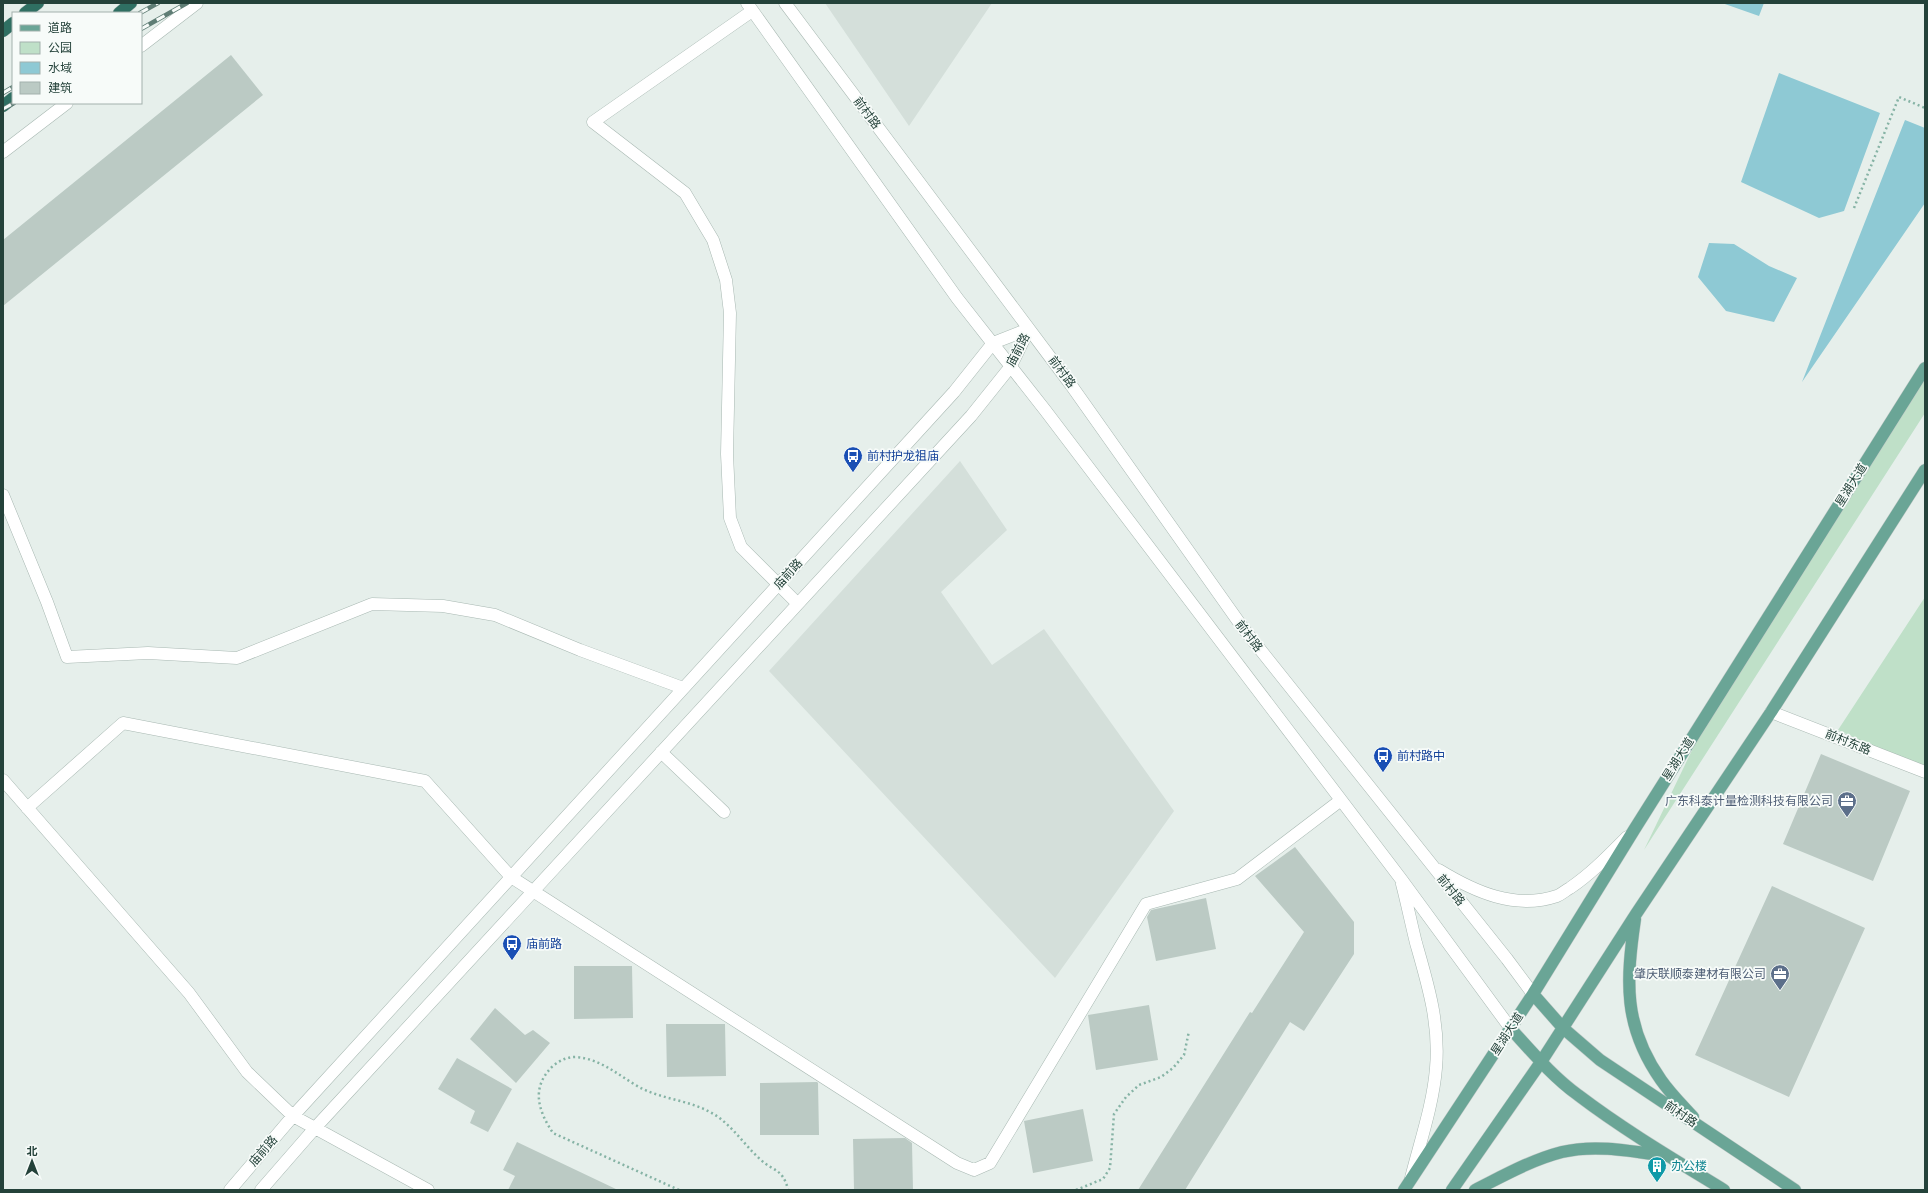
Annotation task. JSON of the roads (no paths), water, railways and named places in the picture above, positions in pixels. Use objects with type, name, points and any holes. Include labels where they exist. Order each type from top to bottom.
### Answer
[{"type":"highway","points":[[26,12],[38,3]]},
{"type":"highway","points":[[120,12],[131,3]]},
{"type":"highway","points":[[3,30],[12,24]]},
{"type":"highway","points":[[3,106],[12,99]]},
{"type":"main road","name":"星湖大道","points":[[1407,1186],[1533,994],[1634,830],[1925,368]]},
{"type":"main road","points":[[1452,1190],[1541,1062],[1636,914],[1771,712],[1925,470]]},
{"type":"main road","points":[[1636,914],[1629,960],[1629,994],[1632,1022],[1644,1052],[1661,1081],[1704,1130]]},
{"type":"main road","name":"前村路","points":[[1533,994],[1563,1028],[1600,1060],[1704,1130],[1786,1188]]},
{"type":"main road","points":[[1510,1029],[1541,1062],[1577,1095],[1670,1157],[1724,1190]]},
{"type":"main road","points":[[1475,1190],[1527,1165],[1562,1152],[1593,1148],[1627,1150],[1670,1157]]},
{"type":"street","points":[[142,45],[197,3]]},
{"type":"street","name":"前村路","points":[[785,3],[1071,385],[1243,628],[1507,959],[1533,994]]},
{"type":"street","points":[[798,604],[741,547],[730,518],[727,454],[730,313],[726,280],[713,240],[684,194],[593,122],[749,7],[957,298],[1011,366],[1341,800],[1510,1029]]},
{"type":"street","points":[[3,152],[66,104]]},
{"type":"street","name":"庙前路","points":[[230,1190],[293,1116],[954,392],[993,343],[1029,329]]},
{"type":"street","name":"庙前路","points":[[262,1190],[315,1128],[971,416],[1011,366],[1029,329]]},
{"type":"street","points":[[3,495],[47,602],[67,657],[148,653],[237,658],[372,604],[443,606],[496,615],[580,650],[683,688]]},
{"type":"street","name":"前村东路","points":[[1771,712],[1925,772]]},
{"type":"street","points":[[28,808],[123,723],[425,781],[511,877],[957,1163],[974,1170],[990,1163],[1146,904],[1237,879],[1341,800]]},
{"type":"street","points":[[662,752],[724,812]]},
{"type":"street","points":[[3,780],[188,993],[248,1072],[293,1116],[428,1190]]},
{"type":"street","points":[[1431,865],[1466,886],[1499,898],[1529,901],[1558,896],[1582,880],[1634,830]]},
{"type":"street","points":[[1400,879],[1427,978],[1436,1017],[1437,1037],[1436,1069],[1431,1098],[1407,1186]]},
{"type":"water","points":[[1722,3],[1764,3],[1759,16]]},
{"type":"water","points":[[1779,73],[1880,113],[1844,211],[1819,218],[1741,182]]},
{"type":"water","points":[[1905,120],[1925,128],[1925,203],[1802,382]]},
{"type":"water","points":[[1709,243],[1734,244],[1769,266],[1797,278],[1774,322],[1726,311],[1698,277]]},
{"type":"railway","points":[[142,12],[158,3]]},
{"type":"railway","points":[[142,28],[187,3]]},
{"type":"railway","points":[[3,93],[12,88]]},
{"type":"railway","points":[[3,109],[12,104]]},
{"type":"place","name":"前村护龙祖庙","points":[[853,473]]},
{"type":"place","name":"前村路中","points":[[1383,773]]},
{"type":"place","name":"广东科泰计量检测科技有限公司","points":[[1847,818]]},
{"type":"place","name":"庙前路","points":[[512,961]]},
{"type":"place","name":"肇庆联顺泰建材有限公司","points":[[1780,991]]},
{"type":"place","name":"办公楼","points":[[1657,1183]]}]
